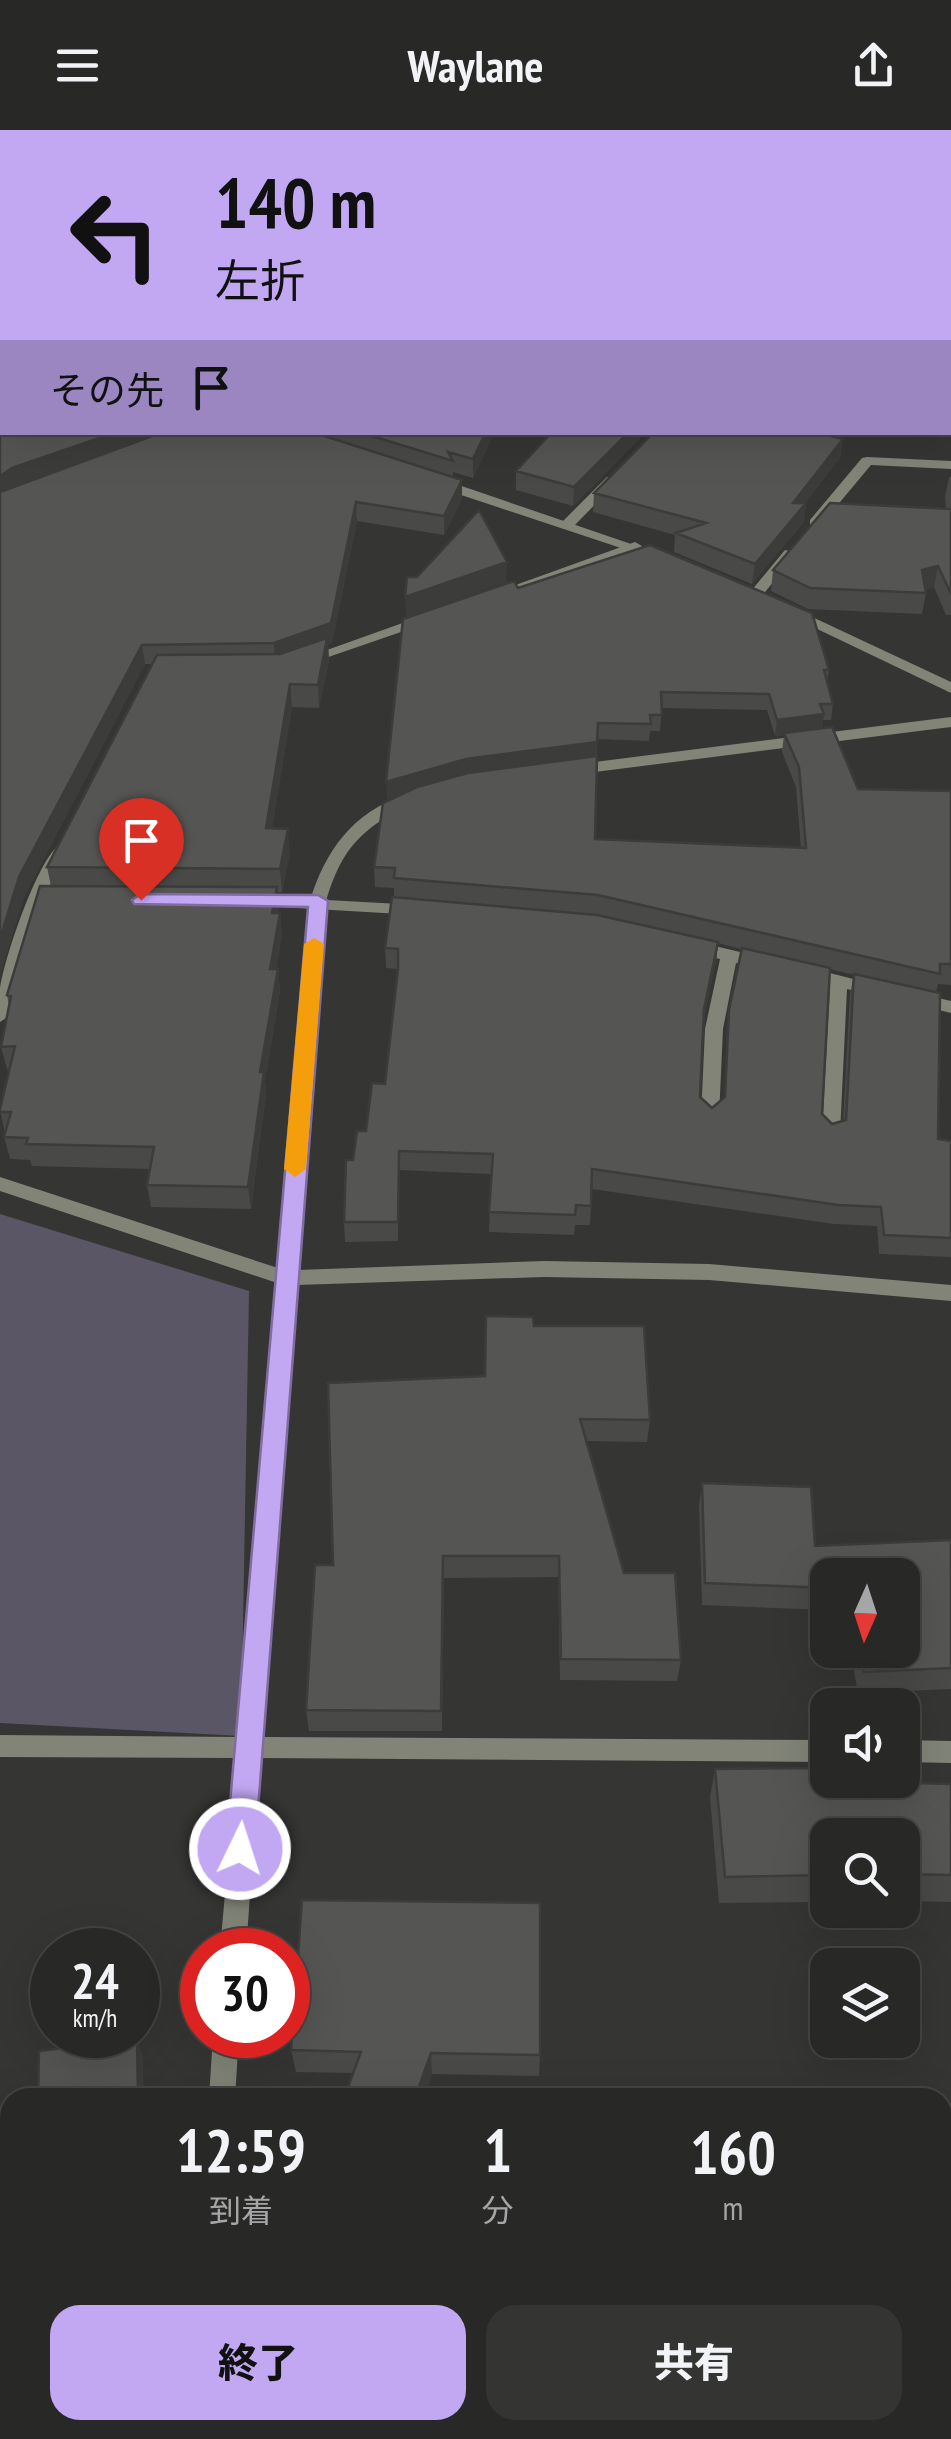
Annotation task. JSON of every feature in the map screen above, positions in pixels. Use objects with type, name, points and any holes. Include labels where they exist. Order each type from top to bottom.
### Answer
[{"type":"street","points":[[756,594],[867,461],[951,464]]},
{"type":"street","points":[[568,524],[620,472]]},
{"type":"street","points":[[419,478],[635,546],[687,567]]},
{"type":"street","points":[[484,599],[635,546]]},
{"type":"street","points":[[739,587],[951,688]]},
{"type":"street","points":[[296,664],[447,612]]},
{"type":"street","points":[[544,774],[951,724]]},
{"type":"street","points":[[235,1928],[318,901],[327,866],[344,838],[375,815],[432,792]]},
{"type":"street","points":[[0,1016],[72,828]]},
{"type":"street","points":[[224,900],[318,901],[437,911]]},
{"type":"street","points":[[672,942],[951,1007]]},
{"type":"street","points":[[710,1118],[714,1029],[729,956]]},
{"type":"street","points":[[831,1134],[839,981]]},
{"type":"street","points":[[0,1184],[285,1278],[544,1269],[709,1272],[951,1293]]},
{"type":"street","points":[[0,1746],[810,1751]]},
{"type":"street","points":[[920,1752],[951,1752]]},
{"type":"street","points":[[223,2088],[225,2058]]},
{"type":"shaded area","points":[[0,1214],[249,1291],[241,1736],[0,1723]]},
{"type":"building","points":[[0,435],[108,435],[12,468],[0,476]]},
{"type":"building","points":[[155,435],[321,435],[462,480],[444,516],[356,502],[331,623],[274,643],[142,645],[19,877],[0,939],[0,492]]},
{"type":"building","points":[[369,435],[485,435],[473,459],[448,452],[453,461]]},
{"type":"building","points":[[549,435],[626,435],[574,487],[516,471]]},
{"type":"building","points":[[651,435],[827,435],[843,439],[793,503],[806,503],[755,564],[676,533],[706,523],[594,493]]},
{"type":"building","points":[[830,503],[951,509],[951,594],[938,566],[922,570],[926,593],[810,588],[773,570]]},
{"type":"building","points":[[479,510],[507,562],[405,597],[407,577],[417,577]]},
{"type":"building","points":[[650,545],[812,613],[829,670],[824,670],[833,704],[820,704],[824,714],[777,720],[769,694],[661,692],[662,715],[650,715],[651,724],[598,723],[597,742],[466,759],[386,782],[403,619],[514,581],[518,588]]},
{"type":"building","points":[[327,638],[318,685],[290,684],[266,828],[288,829],[280,869],[47,867],[157,655],[280,654]]},
{"type":"building","points":[[832,727],[858,789],[951,791],[951,964],[940,964],[940,974],[598,895],[394,878],[395,868],[374,867],[383,803],[417,787],[468,773],[597,756],[595,839],[806,848],[799,767],[784,733]]},
{"type":"building","points":[[40,886],[277,887],[272,913],[280,913],[270,969],[278,969],[260,1072],[264,1072],[248,1187],[147,1185],[154,1147],[26,1144],[28,1138],[4,1137],[11,1112],[0,1109],[15,1046],[1,1047],[11,996],[7,995]]},
{"type":"building","points":[[392,897],[597,915],[718,942],[704,1009],[700,1097],[712,1108],[725,1097],[729,1010],[742,948],[830,968],[822,1114],[832,1124],[846,1120],[854,974],[940,993],[938,1139],[951,1141],[951,1238],[884,1235],[881,1207],[838,1205],[592,1169],[591,1206],[576,1205],[575,1215],[489,1212],[493,1154],[399,1151],[398,1222],[344,1222],[346,1160],[353,1160],[357,1131],[366,1131],[372,1083],[385,1084],[398,969],[398,949],[385,948]]},
{"type":"building","points":[[486,1316],[533,1317],[534,1326],[644,1326],[650,1420],[580,1419],[624,1573],[675,1573],[681,1660],[561,1659],[559,1556],[443,1556],[441,1711],[306,1710],[315,1565],[333,1565],[328,1383],[485,1376]]},
{"type":"building","points":[[702,1483],[811,1487],[815,1546],[951,1540],[951,1668],[864,1672],[863,1668],[920,1668],[920,1558],[810,1558],[810,1587],[705,1583]]},
{"type":"building","points":[[810,1768],[810,1798],[920,1798],[920,1783],[951,1784],[951,1875],[920,1874],[920,1818],[810,1818],[810,1875],[725,1877],[715,1769]]},
{"type":"building","points":[[302,1900],[540,1903],[540,2055],[431,2053],[419,2088],[348,2088],[361,2052],[310,2051],[310,1928],[300,1928]]},
{"type":"building","points":[[39,2058],[137,2058],[138,2088],[38,2088]]},
{"type":"slow traffic","points":[[295,1169],[314,944]]},
{"type":"route","points":[[141,900],[318,901],[240,1849]]}]
